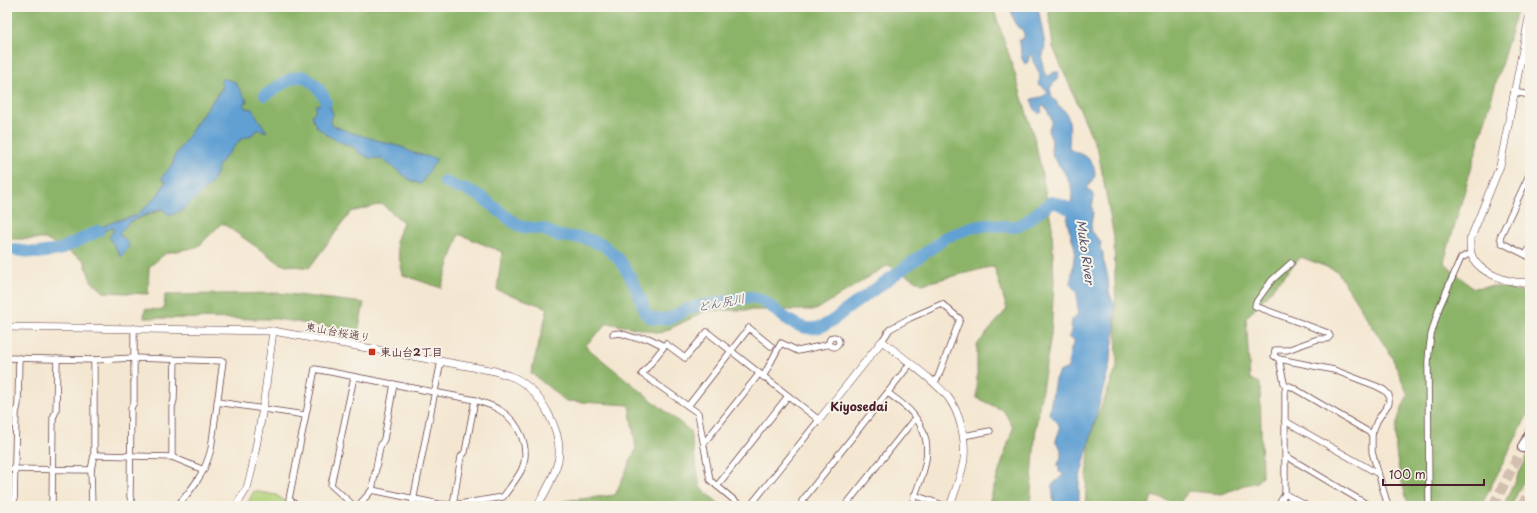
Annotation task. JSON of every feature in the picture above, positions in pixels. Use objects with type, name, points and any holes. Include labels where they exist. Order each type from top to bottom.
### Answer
[{"type":"highway","points":[[1523,447],[1530,434]]},
{"type":"street","points":[[1530,13],[1500,166],[1470,240],[1471,253],[1479,266],[1485,271],[1513,282],[1530,282]]},
{"type":"street","points":[[1514,92],[1530,95]]},
{"type":"street","points":[[1530,173],[1500,237],[1502,243],[1528,256],[1530,247]]},
{"type":"street","points":[[1429,506],[1428,362],[1431,335],[1439,308],[1461,258],[1471,253]]},
{"type":"street","points":[[1291,263],[1272,280],[1256,302],[1255,306],[1328,333],[1330,336],[1327,339],[1318,339],[1287,350],[1275,350],[1274,356],[1279,360],[1334,370],[1384,390],[1388,395],[1389,403],[1377,421],[1372,434],[1372,452],[1377,474],[1388,506]]},
{"type":"street","points":[[750,506],[890,329],[910,318],[942,304],[960,319],[938,377],[934,383]]},
{"type":"street","name":"東山台桜通り","points":[[7,327],[273,331],[495,371],[516,378],[533,392],[545,408],[555,431],[558,446],[558,460],[552,479],[537,506]]},
{"type":"street","points":[[132,506],[130,497],[131,408],[134,402],[134,328]]},
{"type":"street","points":[[688,406],[749,328],[771,346]]},
{"type":"street","points":[[236,506],[247,488],[252,469],[263,408],[273,331]]},
{"type":"street","points":[[613,334],[620,333],[635,338],[648,338],[664,346],[666,344],[685,358],[707,332],[819,420]]},
{"type":"street","points":[[882,341],[934,383],[948,398],[961,426],[964,460],[950,506]]},
{"type":"street","points":[[704,443],[761,375],[781,343],[798,351],[830,344]]},
{"type":"street","points":[[664,346],[642,374],[698,413],[710,480],[741,506]]},
{"type":"street","points":[[7,358],[94,360],[134,358],[222,361],[211,449],[204,470],[190,492],[177,506]]},
{"type":"street","points":[[14,506],[19,358]]},
{"type":"street","points":[[52,506],[52,469],[54,418],[56,411],[57,358]]},
{"type":"street","points":[[92,506],[92,470],[94,455],[94,360]]},
{"type":"street","points":[[172,457],[172,407],[174,400],[175,360]]},
{"type":"street","points":[[1278,506],[1285,494],[1286,456],[1286,387],[1279,360]]},
{"type":"street","points":[[412,506],[441,361]]},
{"type":"street","points":[[808,506],[802,501],[910,364]]},
{"type":"street","points":[[297,506],[289,499],[315,369],[475,400],[498,409],[510,417],[518,427],[523,439],[524,454],[522,470],[503,497],[453,505],[413,500],[372,490]]},
{"type":"street","points":[[354,377],[332,485],[354,506]]},
{"type":"street","points":[[358,506],[372,490],[380,447],[384,439],[394,384]]},
{"type":"street","points":[[1286,387],[1290,386],[1372,434]]},
{"type":"street","points":[[888,393],[916,418],[928,448],[926,464],[911,506]]},
{"type":"street","points":[[717,486],[788,396]]},
{"type":"street","points":[[453,505],[475,400]]},
{"type":"street","points":[[217,402],[305,415]]},
{"type":"street","points":[[846,506],[916,418]]},
{"type":"street","points":[[1285,421],[1377,474]]},
{"type":"street","points":[[963,436],[990,431]]},
{"type":"street","points":[[94,455],[172,457],[204,470]]},
{"type":"street","points":[[1286,456],[1370,506]]},
{"type":"street","points":[[7,469],[92,470]]},
{"type":"street","points":[[1285,494],[1307,506]]},
{"type":"street","points":[[914,495],[946,506]]},
{"type":"green space","points":[[7,7],[1000,7],[994,10],[1036,144],[1052,226],[1054,282],[1051,335],[1036,426],[1030,506],[988,506],[1013,428],[1004,411],[977,398],[977,345],[1007,309],[994,266],[922,284],[888,265],[816,310],[708,310],[661,333],[608,323],[585,346],[690,431],[700,487],[722,506],[559,506],[563,501],[615,495],[636,449],[629,405],[566,401],[531,373],[548,308],[497,290],[502,252],[459,234],[441,288],[403,275],[396,242],[403,222],[382,204],[351,212],[309,268],[281,264],[222,223],[198,247],[166,253],[149,267],[148,294],[104,292],[91,281],[84,260],[45,239],[7,239]],"holes":[[[223,86],[247,102],[243,103],[246,108],[252,109],[266,132],[259,129],[250,136],[241,139],[219,164],[213,182],[163,209],[129,222],[119,234],[127,241],[114,230],[112,227],[116,221],[136,216],[157,196],[166,182],[161,178],[173,164],[174,157]]]},
{"type":"green space","points":[[1048,7],[1518,7],[1444,262],[1472,288],[1495,286],[1525,292],[1530,290],[1530,410],[1481,506],[1409,506],[1400,476],[1396,455],[1397,424],[1408,395],[1392,357],[1337,271],[1301,257],[1246,318],[1250,379],[1260,383],[1262,476],[1256,483],[1244,485],[1222,494],[1188,491],[1179,506],[1171,506],[1171,501],[1152,496],[1149,506],[1085,506],[1090,435],[1117,367],[1114,237],[1098,151],[1053,47]]},
{"type":"green space","points":[[280,293],[364,303],[358,332],[277,319],[144,318],[145,309],[164,310],[165,295]]},
{"type":"green space","points":[[1530,451],[1530,468],[1511,506],[1503,506]]},
{"type":"green space","points":[[254,491],[276,495],[292,506],[246,506]]},
{"type":"water","name":"Muko River","points":[[1013,7],[1038,7],[1045,45],[1042,60],[1044,72],[1048,77],[1054,72],[1059,72],[1058,78],[1050,88],[1052,98],[1066,113],[1068,118],[1070,131],[1069,149],[1088,158],[1093,165],[1095,176],[1087,188],[1094,197],[1091,224],[1092,232],[1101,242],[1100,249],[1103,252],[1103,259],[1108,277],[1109,292],[1114,304],[1115,329],[1109,367],[1079,481],[1079,506],[1054,506],[1052,485],[1063,475],[1059,472],[1059,468],[1057,466],[1061,458],[1061,449],[1056,442],[1060,429],[1058,423],[1049,414],[1055,379],[1059,372],[1068,368],[1070,351],[1075,341],[1069,337],[1072,320],[1077,316],[1077,292],[1072,287],[1071,282],[1075,249],[1067,221],[1072,197],[1071,186],[1064,172],[1053,157],[1051,150],[1052,140],[1048,131],[1052,121],[1046,107],[1042,105],[1042,112],[1039,114],[1033,105],[1032,99],[1043,96],[1048,91],[1038,84],[1040,76],[1032,56],[1030,54],[1028,62],[1025,64],[1023,61],[1019,40],[1024,38],[1024,33],[1015,24],[1011,9]]},
{"type":"water","points":[[223,78],[235,82],[247,101],[243,104],[246,108],[252,109],[267,132],[259,129],[250,136],[241,139],[219,164],[213,182],[181,211],[169,216],[163,209],[160,209],[129,222],[119,234],[127,241],[129,247],[121,257],[109,237],[114,230],[112,227],[99,234],[96,229],[116,221],[136,216],[157,196],[166,182],[161,178],[173,164],[174,157],[223,87],[220,82]]},
{"type":"water","points":[[321,101],[329,103],[333,114],[330,119],[332,125],[349,132],[404,148],[410,152],[437,159],[421,184],[412,181],[382,159],[369,158],[358,152],[354,147],[327,135],[316,126],[312,116],[316,105],[320,104]]},
{"type":"waterway","name":"どん尻川","points":[[265,95],[290,79],[303,76],[317,87],[322,93],[326,102]]},
{"type":"waterway","name":"どん尻川","points":[[444,181],[457,188],[465,189],[480,196],[522,227],[543,229],[558,236],[584,238],[603,245],[618,258],[629,274],[641,299],[645,313],[651,318],[671,318],[687,309],[751,297],[764,302],[793,323],[809,328],[816,328],[833,320],[944,238],[973,227],[989,225],[1012,227],[1023,224],[1051,202],[1059,204],[1080,214]]},
{"type":"waterway","name":"どん尻川","points":[[7,249],[38,253],[59,250],[98,231]]},
{"type":"tunnel","points":[[1493,506],[1523,447]]},
{"type":"tunnel","points":[[1522,506],[1530,490]]},
{"type":"place","name":"東山台2丁目","points":[[372,352]]},
{"type":"district","name":"Kiyosedai","points":[[859,407]]}]
